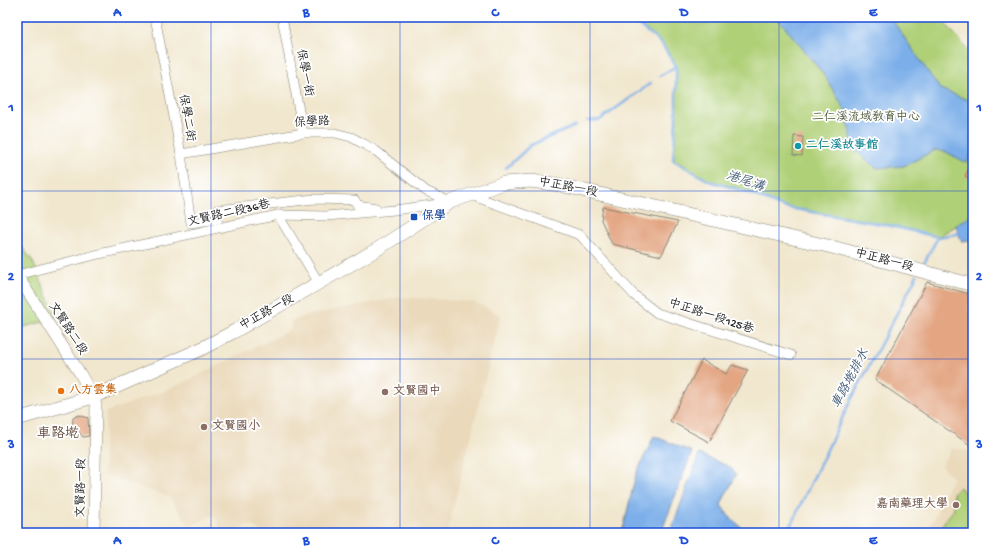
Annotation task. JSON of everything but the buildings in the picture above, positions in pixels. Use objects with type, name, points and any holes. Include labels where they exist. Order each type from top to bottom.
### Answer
[{"type":"main road","name":"中正路一段","points":[[17,419],[93,397],[201,349],[376,250],[450,202],[504,183],[531,181],[551,183],[832,247],[973,285]]},
{"type":"street","name":"保學二街","points":[[155,17],[181,154],[191,223],[218,219],[217,210],[314,199],[355,200],[357,206],[395,210]]},
{"type":"street","name":"保學一街","points":[[282,17],[303,133]]},
{"type":"street","name":"保學路","points":[[181,154],[303,133],[335,133],[351,137],[376,151],[426,191],[450,202]]},
{"type":"street","name":"中正路一段125巷","points":[[471,195],[580,235],[634,295],[657,313],[791,355]]},
{"type":"street","name":"文賢路二段36巷","points":[[17,275],[99,254],[278,215],[326,216],[395,210],[450,202]]},
{"type":"street","points":[[278,215],[319,283]]},
{"type":"street","name":"文賢路二段","points":[[17,275],[81,375],[93,397]]},
{"type":"street","name":"文賢路一段","points":[[93,397],[96,405],[94,533]]},
{"type":"shaded area","name":"文賢國中","points":[[401,297],[475,302],[501,315],[447,533],[263,533],[250,524],[231,533],[223,533],[214,515],[190,526],[169,497],[103,475],[106,412],[170,389],[292,329],[290,322],[305,316]]},
{"type":"shaded area","name":"嘉南藥理大學","points":[[952,448],[969,451],[973,448],[973,533],[927,533],[953,477],[941,466]]},
{"type":"green space","name":"二仁溪流域教育中心","points":[[629,17],[940,17],[973,56],[973,215],[938,237],[887,225],[783,207],[744,191],[709,181],[673,160],[676,121],[676,66],[661,43]]},
{"type":"green space","points":[[17,241],[32,260],[57,318],[17,329]]},
{"type":"green space","points":[[960,487],[973,505],[973,533],[938,533],[954,508],[953,493]]},
{"type":"water","points":[[777,17],[890,17],[940,89],[973,102],[973,151],[967,163],[946,152],[935,150],[904,166],[876,168],[854,149],[845,110],[824,75]]},
{"type":"water","points":[[973,215],[973,240],[961,241],[956,225]]},
{"type":"water","points":[[654,436],[692,452],[661,533],[619,533],[623,529],[636,474]]},
{"type":"water","points":[[699,454],[730,467],[736,474],[721,505],[728,515],[744,530],[743,533],[670,533]]},
{"type":"waterway","name":"港尾溝","points":[[629,17],[661,43],[676,66],[676,121],[673,160],[709,181],[744,191],[783,207],[887,225],[938,237],[962,233]]},
{"type":"waterway","points":[[660,76],[676,66]]},
{"type":"waterway","points":[[587,121],[600,120],[651,83]]},
{"type":"waterway","points":[[506,168],[531,145],[575,126]]},
{"type":"waterway","name":"車路墘排水","points":[[922,267],[938,237]]},
{"type":"waterway","name":"車路墘排水","points":[[787,533],[848,406],[917,275]]},
{"type":"place","name":"二仁溪故事館","points":[[798,146]]},
{"type":"place","name":"保學","points":[[414,217]]},
{"type":"place","name":"八方雲集","points":[[61,391]]},
{"type":"place","name":"文賢國中","points":[[385,392]]},
{"type":"place","name":"文賢國小","points":[[204,427]]},
{"type":"place","name":"嘉南藥理大學","points":[[956,505]]},
{"type":"district","name":"車路墘","points":[[58,434]]}]
